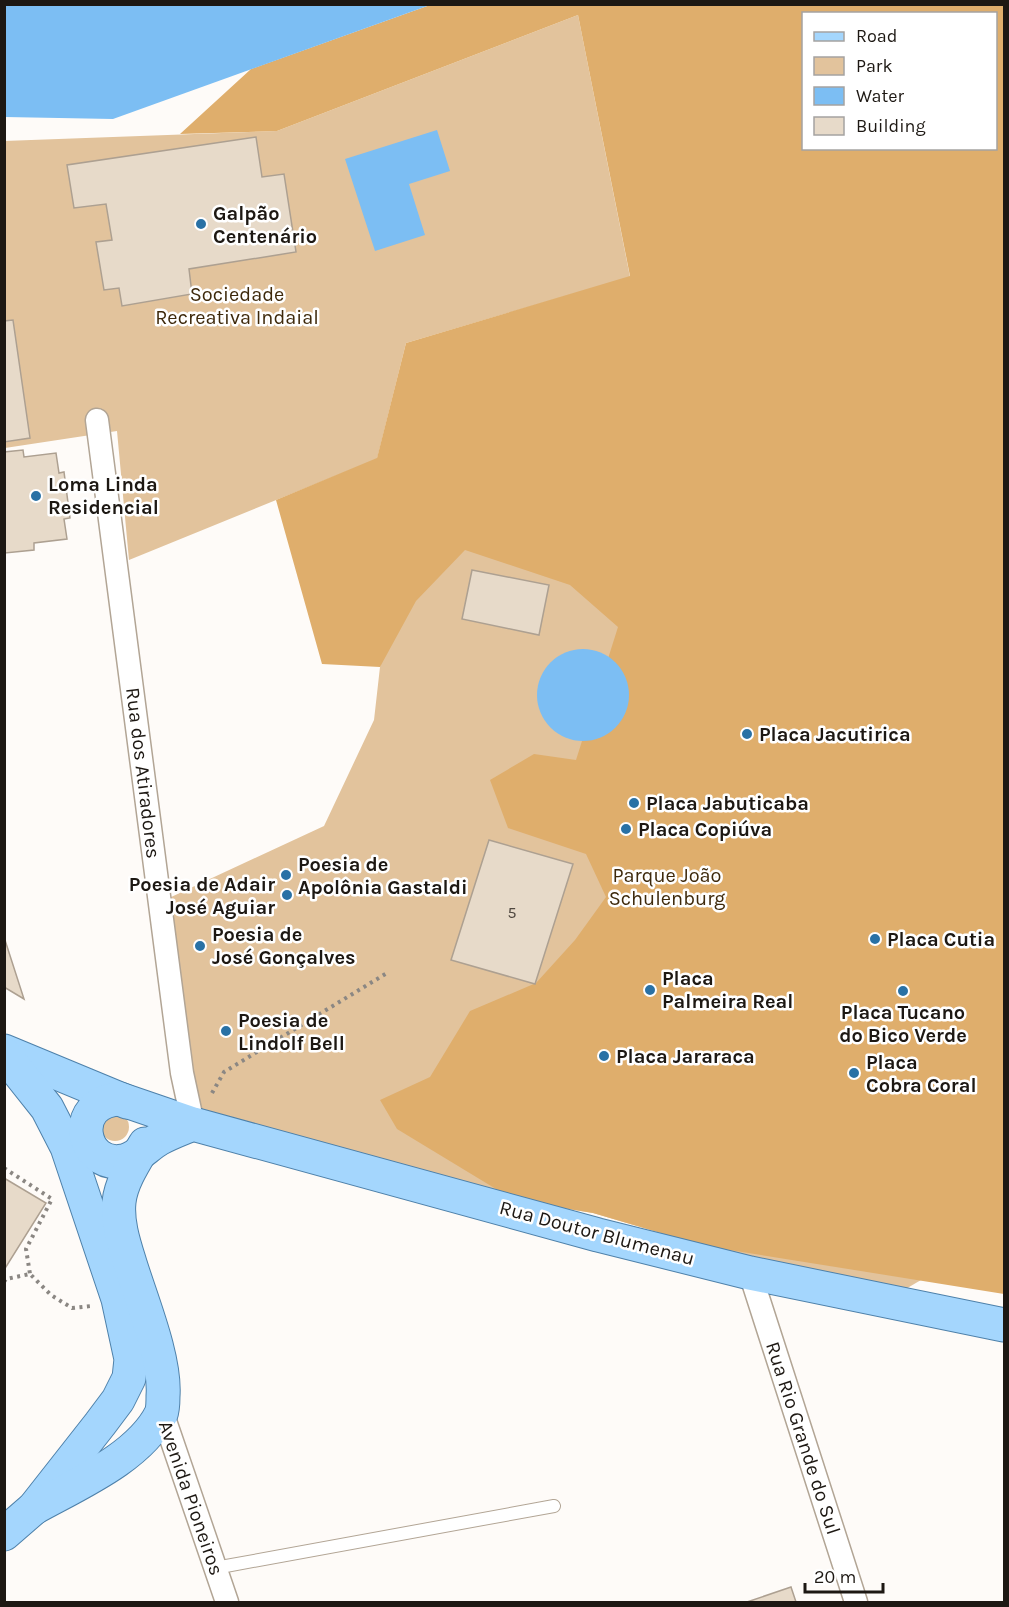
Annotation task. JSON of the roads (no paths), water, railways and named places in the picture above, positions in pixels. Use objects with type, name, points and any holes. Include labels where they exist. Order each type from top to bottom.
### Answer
[{"type":"main road","points":[[4,1053],[133,1104],[142,1113],[148,1125],[147,1139],[141,1151]]},
{"type":"main road","points":[[4,1053],[47,1108],[67,1146],[118,1299],[131,1359],[129,1378],[118,1400],[34,1508],[4,1534]]},
{"type":"main road","points":[[120,1099],[109,1099],[99,1103],[86,1120],[87,1142],[101,1158],[122,1161],[132,1158],[173,1132],[193,1124]]},
{"type":"main road","name":"Rua Doutor Blumenau","points":[[120,1099],[193,1124],[598,1235],[750,1273],[1005,1325]]},
{"type":"main road","name":"Avenida Pioneiros","points":[[141,1151],[125,1182],[119,1200],[118,1217],[125,1248],[159,1358],[164,1384],[162,1412]]},
{"type":"main road","points":[[34,1508],[98,1473],[131,1449],[148,1432],[162,1412]]},
{"type":"street","name":"Rua dos Atiradores","points":[[97,420],[181,1061],[193,1124]]},
{"type":"street","name":"Rua Rio Grande do Sul","points":[[750,1273],[856,1602]]},
{"type":"street","name":"Avenida Pioneiros","points":[[162,1412],[227,1602]]},
{"type":"lane","points":[[215,1568],[554,1506]]},
{"type":"water","points":[[5,4],[430,5],[113,119],[5,117]]},
{"type":"water","points":[[437,130],[450,171],[409,184],[425,235],[375,251],[345,159]]},
{"type":"water","points":[[583,649],[601,653],[616,662],[625,677],[629,695],[625,713],[616,728],[601,737],[583,741],[565,737],[550,728],[541,713],[537,695],[541,677],[550,662],[565,653]]},
{"type":"place","name":"Galpão Centenário","points":[[201,224]]},
{"type":"place","name":"Loma Linda Residencial","points":[[36,496]]},
{"type":"place","name":"Placa Jacutirica","points":[[747,734]]},
{"type":"place","name":"Placa Jabuticaba","points":[[634,803]]},
{"type":"place","name":"Placa Copiúva","points":[[626,829]]},
{"type":"place","name":"Poesia de Apolônia Gastaldi","points":[[286,875]]},
{"type":"place","name":"Poesia de Adair José Aguiar","points":[[287,895]]},
{"type":"place","name":"Placa Cutia","points":[[875,939]]},
{"type":"place","name":"Poesia de José Gonçalves","points":[[200,946]]},
{"type":"place","name":"Placa Palmeira Real","points":[[650,990]]},
{"type":"place","name":"Placa Tucano do Bico Verde","points":[[903,991]]},
{"type":"place","name":"Poesia de Lindolf Bell","points":[[226,1031]]},
{"type":"place","name":"Placa Jararaca","points":[[604,1056]]},
{"type":"place","name":"Placa Cobra Coral","points":[[854,1073]]},
{"type":"park label","name":"Sociedade Recreativa Indaial","points":[[237,306]]},
{"type":"park label","name":"Parque João Schulenburg","points":[[667,886]]}]
